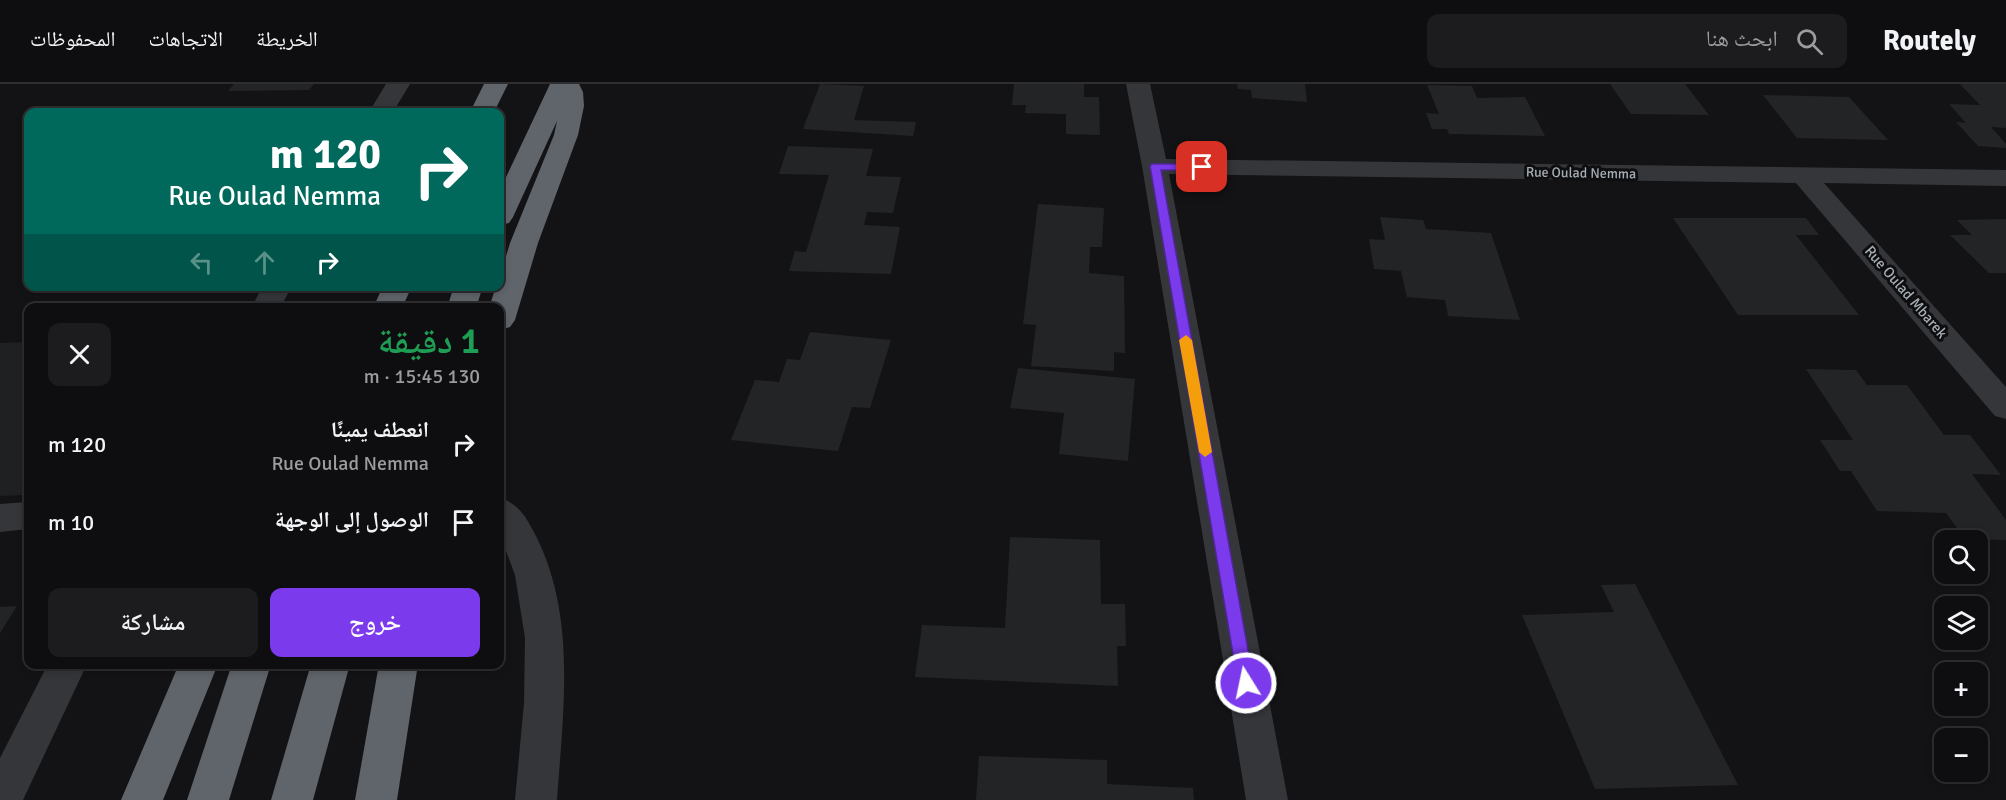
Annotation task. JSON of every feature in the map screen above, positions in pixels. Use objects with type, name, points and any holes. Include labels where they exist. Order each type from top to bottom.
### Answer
[{"type":"highway","points":[[484,108],[496,84]]},
{"type":"highway","points":[[504,208],[562,84]]},
{"type":"highway","points":[[504,307],[524,243],[566,135],[572,106],[571,92],[567,84]]},
{"type":"highway","points":[[142,800],[197,669]]},
{"type":"highway","points":[[208,800],[250,669]]},
{"type":"highway","points":[[291,800],[330,669]]},
{"type":"highway","points":[[376,800],[398,669]]},
{"type":"street","points":[[383,108],[398,84]]},
{"type":"street","points":[[1138,84],[1155,166],[1267,800]]},
{"type":"street","name":"Rue Oulad Nemma","points":[[1155,166],[1805,177],[2006,178]]},
{"type":"street","name":"Rue Oulad Mbarek","points":[[1805,177],[2006,408]]},
{"type":"street","points":[[0,518],[24,516]]},
{"type":"street","points":[[504,516],[516,533],[530,562],[539,593],[544,629],[546,668],[536,800]]},
{"type":"street","points":[[1,800],[66,669]]},
{"type":"shaded area","points":[[24,342],[24,495],[0,496],[0,343]]},
{"type":"building","points":[[234,84],[314,84],[309,90],[228,91]]},
{"type":"building","points":[[820,84],[864,86],[854,120],[916,122],[913,136],[803,129]]},
{"type":"building","points":[[1014,84],[1084,84],[1084,97],[1099,97],[1100,135],[1066,134],[1066,114],[1025,113],[1026,105],[1012,105]]},
{"type":"building","points":[[1237,84],[1305,84],[1307,102],[1252,98],[1251,90],[1238,89]]},
{"type":"building","points":[[1610,84],[1685,84],[1709,115],[1631,114]]},
{"type":"building","points":[[1960,84],[2006,84],[2006,128],[1991,127],[2006,144],[2006,148],[1978,146],[1956,122],[1966,123],[1949,104],[1980,105]]},
{"type":"building","points":[[1427,85],[1472,86],[1477,98],[1525,97],[1545,136],[1449,134],[1447,129],[1432,129],[1426,113],[1439,114]]},
{"type":"building","points":[[1763,95],[1849,97],[1888,140],[1797,138]]},
{"type":"building","points":[[788,146],[873,149],[866,176],[901,177],[893,213],[867,212],[864,225],[900,227],[891,274],[789,271],[795,251],[806,252],[829,175],[779,174]]},
{"type":"building","points":[[1038,204],[1104,208],[1102,247],[1090,247],[1089,273],[1124,276],[1125,353],[1114,352],[1114,371],[1031,366],[1036,325],[1023,324]]},
{"type":"building","points":[[1380,217],[1423,220],[1426,229],[1491,233],[1520,320],[1448,316],[1445,300],[1407,297],[1401,271],[1374,269],[1369,239],[1385,240]]},
{"type":"building","points":[[1673,218],[1806,218],[1819,235],[1796,235],[1859,315],[1738,315]]},
{"type":"building","points":[[2006,219],[2006,273],[1989,273],[1950,235],[1972,235],[1957,220]]},
{"type":"building","points":[[810,332],[891,340],[870,408],[852,407],[838,451],[731,440],[755,380],[779,382],[787,359],[800,360]]},
{"type":"building","points":[[1018,368],[1135,379],[1128,461],[1059,454],[1064,413],[1010,408]]},
{"type":"building","points":[[1806,369],[1856,370],[1867,385],[1907,385],[1944,435],[1970,435],[2001,475],[1972,474],[2006,520],[2006,540],[1988,540],[1988,530],[1958,530],[1946,513],[1877,511],[1851,471],[1840,471],[1820,440],[1853,440]]},
{"type":"building","points":[[1010,537],[1100,540],[1101,604],[1125,604],[1126,646],[1117,646],[1118,686],[915,677],[922,625],[1005,628]]},
{"type":"building","points":[[1635,584],[1738,785],[1595,789],[1522,615],[1614,612],[1601,585]]},
{"type":"building","points":[[17,606],[0,633],[0,607]]},
{"type":"building","points":[[979,756],[1107,760],[1107,784],[1193,788],[1194,800],[976,800]]},
{"type":"slow traffic","points":[[1186,340],[1205,452]]},
{"type":"route","points":[[1202,167],[1155,166],[1246,683]]}]
